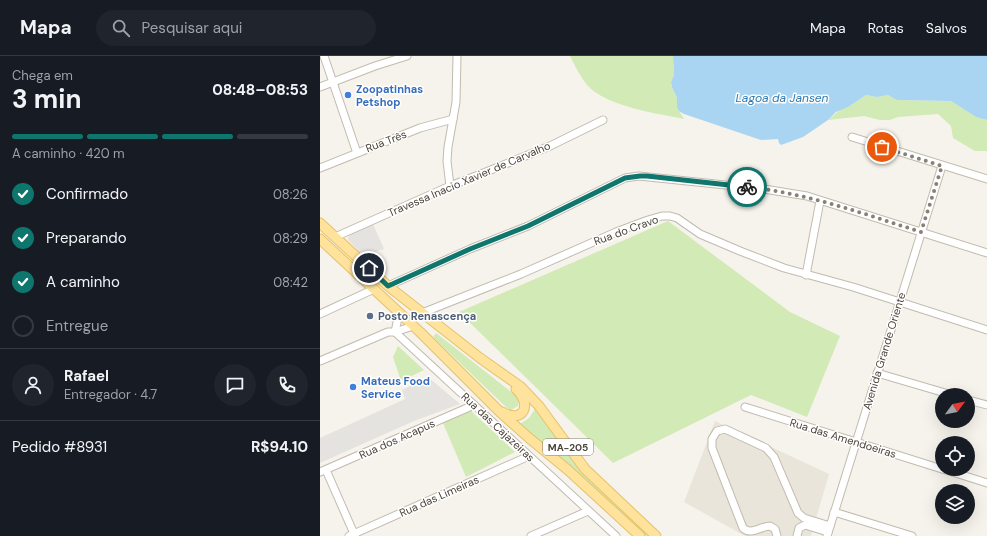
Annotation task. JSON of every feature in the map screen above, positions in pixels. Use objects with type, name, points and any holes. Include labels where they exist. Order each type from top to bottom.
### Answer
[{"type":"main road","points":[[320,223],[388,286],[480,358],[520,393],[525,404],[523,412],[515,416],[507,415],[496,408]]},
{"type":"main road","points":[[321,241],[413,326],[496,408],[568,470],[640,536]]},
{"type":"main road","name":"MA-205","points":[[480,358],[515,382],[528,394],[539,406],[585,470],[656,536]]},
{"type":"street","points":[[324,56],[357,153]]},
{"type":"street","points":[[320,87],[407,56]]},
{"type":"street","points":[[450,186],[447,161],[457,97],[457,56]]},
{"type":"street","name":"Rua Três","points":[[320,168],[420,128],[454,119]]},
{"type":"street","name":"Travessa Inacio Xavier de Carvalho","points":[[335,237],[450,186],[550,146],[603,120]]},
{"type":"street","points":[[852,137],[987,180]]},
{"type":"street","name":"Avenida Grande Oriente","points":[[828,531],[942,166]]},
{"type":"street","points":[[388,286],[470,249],[528,226],[620,181],[631,177],[647,176],[764,188],[807,196],[987,253]]},
{"type":"street","points":[[806,274],[820,201]]},
{"type":"street","name":"Rua do Cravo","points":[[422,313],[521,274],[616,232],[648,220],[662,216],[670,216],[677,218],[700,234],[784,268],[987,330]]},
{"type":"street","points":[[320,314],[374,289]]},
{"type":"street","points":[[395,332],[399,313]]},
{"type":"street","points":[[320,361],[388,332],[395,332],[413,326]]},
{"type":"street","name":"Rua das Cajazeiras","points":[[395,332],[530,456],[613,535]]},
{"type":"street","points":[[877,373],[935,390]]},
{"type":"street","points":[[975,402],[987,405]]},
{"type":"street","name":"Rua dos Acapus","points":[[323,471],[474,405]]},
{"type":"street","name":"Rua das Amendoeiras","points":[[744,407],[935,467]]},
{"type":"street","points":[[777,536],[775,530],[770,526],[751,532],[746,532],[743,528],[712,448],[712,439],[717,431],[725,429],[769,449],[774,457],[798,513],[804,518],[828,531]]},
{"type":"street","name":"Rua das Limeiras","points":[[353,535],[530,456]]},
{"type":"street","points":[[323,471],[353,535]]},
{"type":"street","name":"Rua das Amendoeiras","points":[[965,476],[987,483]]},
{"type":"street","points":[[531,536],[588,511]]},
{"type":"street","points":[[834,512],[912,536]]},
{"type":"street","points":[[797,536],[799,528],[804,525],[828,531]]},
{"type":"shaded area","points":[[373,224],[384,249],[364,256],[348,240],[349,234]]},
{"type":"shaded area","points":[[428,377],[460,404],[414,421],[320,463],[320,438],[405,399],[402,390]]},
{"type":"shaded area","points":[[715,421],[829,474],[811,536],[745,536],[684,502]]},
{"type":"green space","points":[[570,56],[673,56],[674,75],[671,82],[677,98],[677,107],[684,119],[632,108],[607,99],[596,93],[587,85]]},
{"type":"green space","points":[[866,95],[877,97],[888,95],[897,100],[951,101],[976,117],[987,120],[987,151],[975,151],[953,138],[951,126],[938,114],[898,117],[890,120],[880,120],[864,116],[828,120],[840,110],[848,107]]},
{"type":"green space","points":[[668,221],[790,312],[840,336],[807,417],[751,395],[613,463],[459,312]]},
{"type":"green space","points":[[436,333],[515,395],[519,400],[518,406],[511,410],[507,408],[433,337]]},
{"type":"green space","points":[[398,346],[424,370],[401,381],[393,357]]},
{"type":"green space","points":[[535,409],[651,536],[644,536],[520,424],[529,418]]},
{"type":"green space","points":[[471,411],[515,452],[466,477],[443,423]]},
{"type":"water","name":"Lagoa da Jansen","points":[[673,56],[987,56],[987,120],[976,117],[951,101],[897,100],[888,95],[877,97],[866,95],[848,107],[836,112],[828,120],[803,137],[781,145],[778,139],[761,140],[679,111],[677,107],[677,98],[671,82],[674,75]]},
{"type":"way so far","points":[[747,187],[764,188],[807,196],[921,232],[942,166],[882,147]]},
{"type":"place","name":"Zoopatinhas Petshop","points":[[348,95]]},
{"type":"place","name":"Posto Renascença","points":[[370,316]]},
{"type":"place","name":"Mateus Food Service","points":[[353,387]]},
{"type":"route","points":[[369,268],[388,286],[470,249],[528,226],[594,195],[625,178],[647,176],[747,187]]}]
